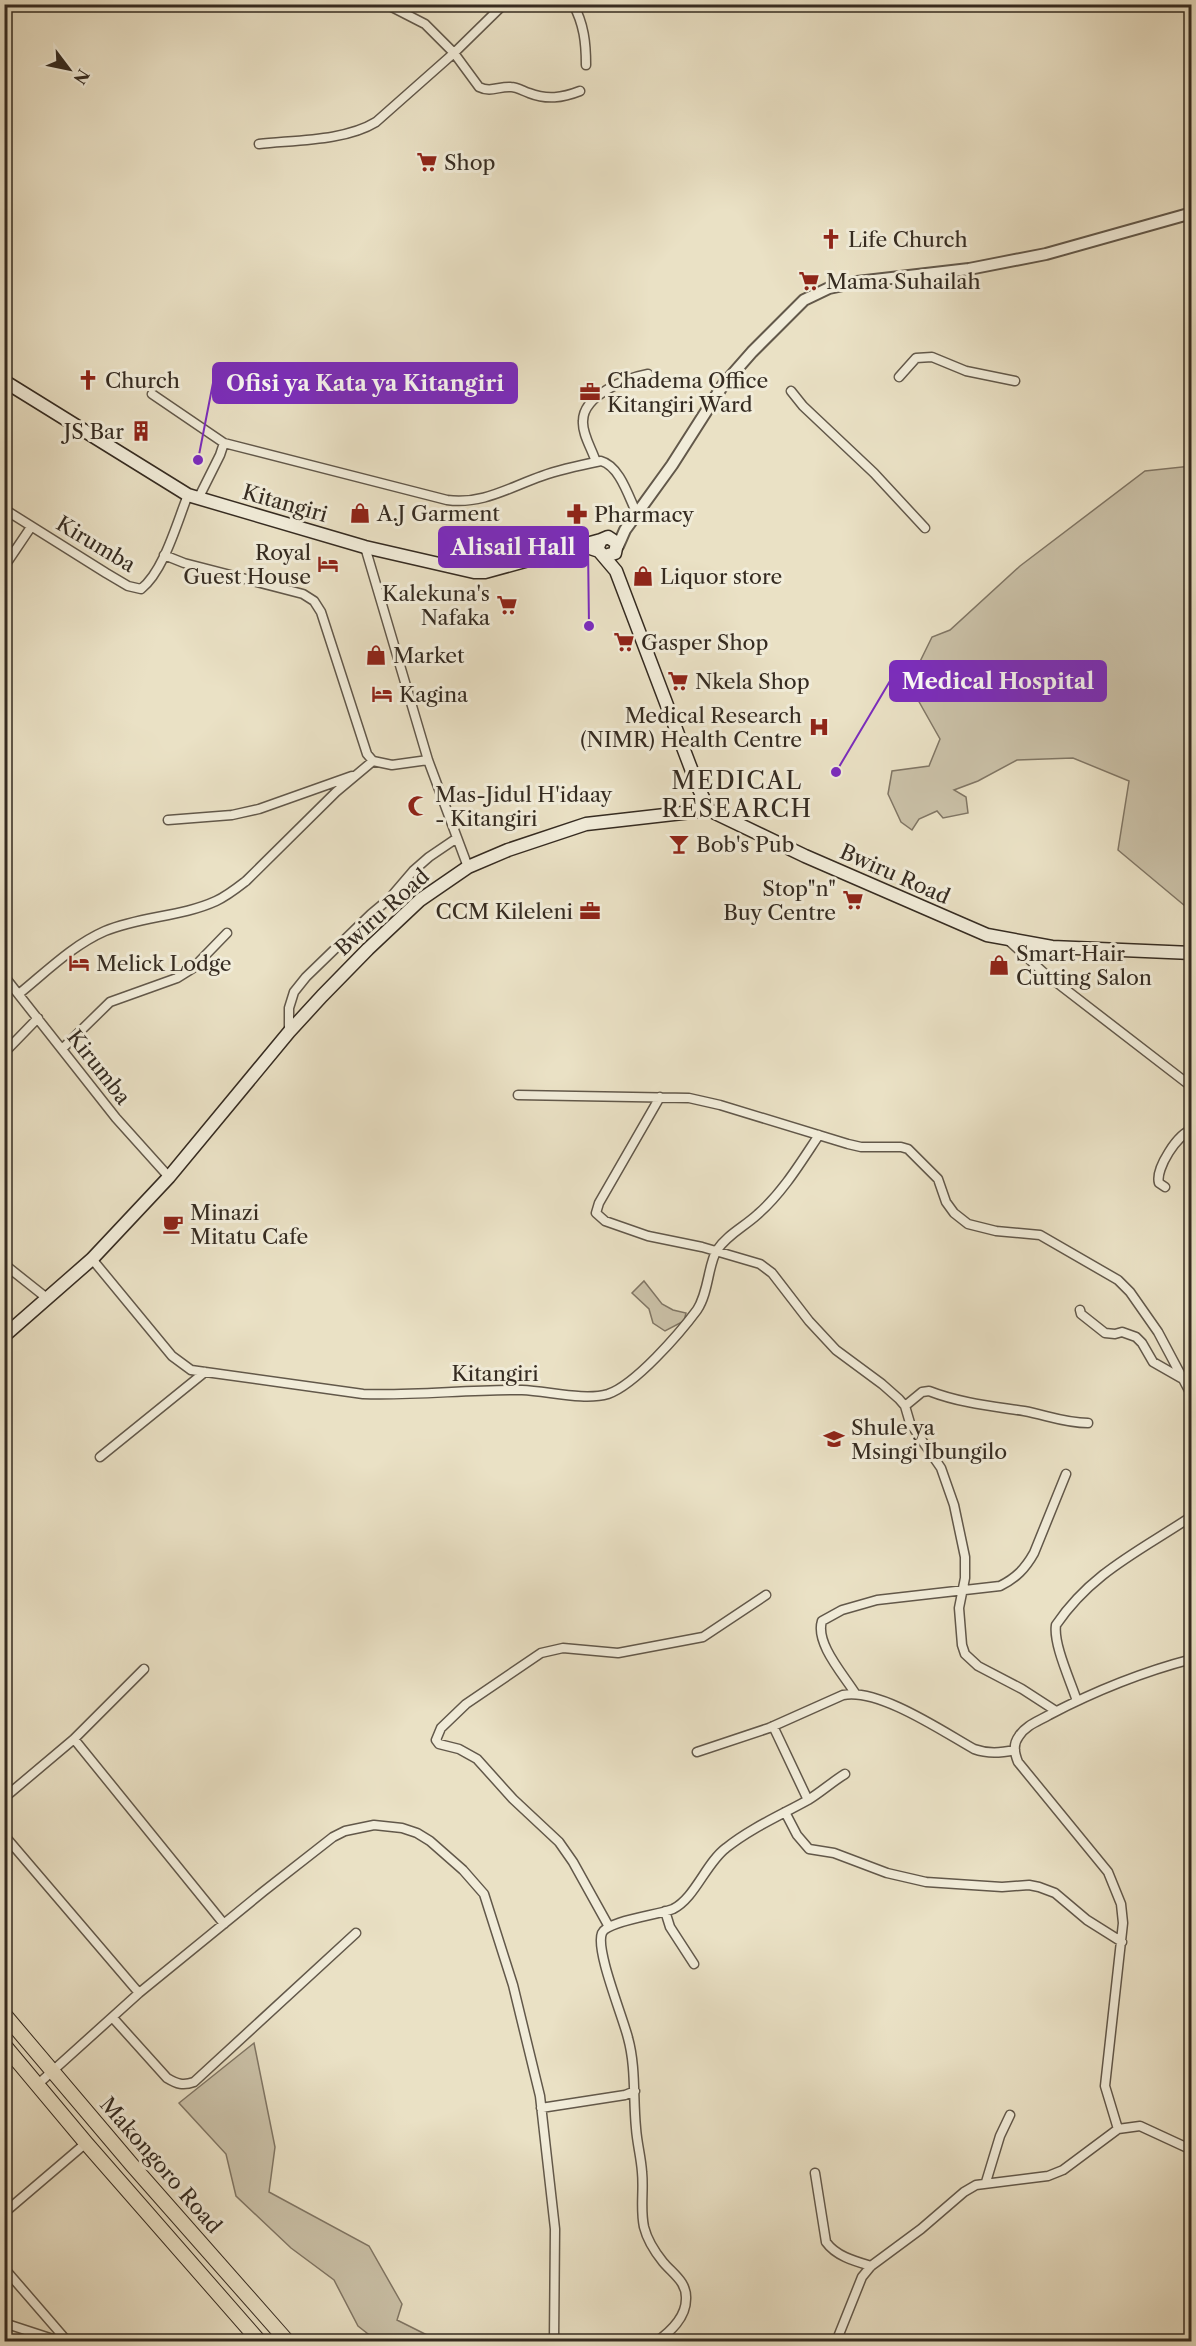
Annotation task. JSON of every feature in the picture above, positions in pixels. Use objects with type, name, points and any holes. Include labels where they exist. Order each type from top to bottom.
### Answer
[{"type":"main road","name":"Kitangiri","points":[[4,381],[193,497],[365,547],[474,572],[485,572],[581,545],[608,548]]},
{"type":"main road","points":[[608,548],[698,787],[709,810]]},
{"type":"main road","name":"Bwiru Road","points":[[4,1336],[92,1259],[168,1178],[289,1032],[368,949],[420,900],[468,867],[508,850],[586,824],[709,810],[805,856],[973,930],[1008,940],[1052,947],[1191,953]]},
{"type":"main road","name":"Makongoro Road","points":[[4,2014],[288,2342]]},
{"type":"main road","name":"Makongoro Road","points":[[4,2045],[86,2143],[260,2342]]},
{"type":"street","points":[[386,4],[425,24],[454,53],[479,87],[483,89],[515,87],[543,98],[553,98],[580,91]]},
{"type":"street","points":[[259,144],[341,135],[366,128],[454,53],[504,4]]},
{"type":"street","points":[[573,4],[582,26],[586,45],[586,65]]},
{"type":"street","points":[[608,548],[625,530],[672,465],[723,385],[804,300],[829,288],[857,282],[958,271],[1046,254],[1191,213]]},
{"type":"street","points":[[899,377],[916,358],[932,357],[966,371],[1015,381]]},
{"type":"street","points":[[596,462],[582,424],[584,413],[589,405],[616,384],[648,374]]},
{"type":"street","points":[[791,392],[925,528]]},
{"type":"street","points":[[152,394],[224,443],[456,502],[487,498],[541,476],[596,462],[606,462],[614,470],[637,514]]},
{"type":"street","name":"Kirumba","points":[[4,509],[106,573],[141,589],[147,585],[193,497],[220,455],[224,443]]},
{"type":"street","points":[[6,564],[31,527]]},
{"type":"street","points":[[365,547],[428,760],[468,867]]},
{"type":"street","points":[[164,555],[184,563],[303,594],[314,601],[321,612],[367,754],[373,761],[392,765],[428,760]]},
{"type":"street","points":[[20,993],[73,950],[106,931],[138,920],[191,910],[216,901],[234,891],[336,792],[373,761]]},
{"type":"street","points":[[168,820],[232,815],[259,809],[358,774]]},
{"type":"street","points":[[289,1032],[289,1008],[294,992],[306,977],[389,899],[413,871],[457,838]]},
{"type":"street","points":[[63,1048],[110,1002],[177,978],[193,968],[227,933]]},
{"type":"street","points":[[1008,940],[1043,972],[1191,1088]]},
{"type":"street","name":"Kirumba","points":[[4,976],[20,993],[116,1118],[168,1178]]},
{"type":"street","points":[[4,1053],[38,1018]]},
{"type":"street","points":[[518,1095],[689,1098],[861,1147],[908,1149],[938,1179],[946,1202],[954,1213],[968,1224],[996,1231],[1040,1235],[1118,1280],[1130,1292],[1158,1332],[1191,1396]]},
{"type":"street","points":[[660,1097],[599,1203],[596,1213],[605,1221],[648,1236],[760,1264],[772,1274],[809,1322],[836,1350],[882,1384],[905,1406],[910,1423],[941,1468],[954,1505],[965,1557],[963,1590],[959,1608],[962,1645],[969,1660],[1022,1689],[1056,1712]]},
{"type":"street","points":[[1165,1187],[1160,1183],[1158,1173],[1178,1138],[1184,1132],[1191,1130]]},
{"type":"street","name":"Kitangiri","points":[[92,1259],[172,1356],[191,1370],[363,1394],[523,1390],[598,1396],[623,1387],[641,1372],[698,1308],[706,1290],[716,1252],[729,1236],[758,1215],[772,1200],[819,1135]]},
{"type":"street","points":[[4,1264],[48,1299]]},
{"type":"street","points":[[1080,1310],[1081,1314],[1105,1333],[1122,1332],[1136,1337],[1153,1362],[1181,1378]]},
{"type":"street","points":[[100,1457],[205,1372]]},
{"type":"street","points":[[905,1406],[926,1390],[969,1403],[1024,1412],[1069,1423],[1088,1423]]},
{"type":"street","points":[[855,1693],[822,1642],[820,1629],[822,1621],[842,1610],[877,1600],[1000,1586],[1015,1578],[1027,1566],[1034,1554],[1066,1474]]},
{"type":"street","points":[[1077,1701],[1058,1644],[1056,1625],[1082,1593],[1108,1570],[1191,1516]]},
{"type":"street","points":[[608,1925],[573,1862],[559,1842],[513,1799],[477,1759],[459,1749],[440,1744],[436,1740],[437,1736],[448,1720],[466,1704],[541,1653],[563,1648],[618,1653],[703,1638],[766,1595]]},
{"type":"street","points":[[1118,2129],[1105,2086],[1124,1923],[1121,1904],[1108,1872],[1023,1769],[1018,1762],[1015,1750],[1018,1736],[1024,1730],[1097,1690],[1142,1673],[1191,1659]]},
{"type":"street","points":[[4,1798],[74,1739],[144,1669]]},
{"type":"street","points":[[697,1752],[773,1726],[843,1695],[855,1693],[876,1698],[984,1752],[1000,1753],[1015,1750]]},
{"type":"street","points":[[773,1726],[808,1800]]},
{"type":"street","points":[[74,1739],[224,1924]]},
{"type":"street","points":[[656,2342],[666,2335],[682,2315],[687,2301],[685,2286],[654,2249],[644,2228],[641,2205],[643,2174],[636,2126],[631,2046],[600,1943],[602,1932],[608,1925],[674,1908],[687,1898],[723,1850],[746,1834],[808,1800],[845,1774]]},
{"type":"street","points":[[785,1812],[800,1840],[809,1849],[834,1853],[887,1873],[926,1882],[1039,1887],[1055,1893],[1087,1920],[1122,1942]]},
{"type":"street","points":[[37,2085],[139,1993],[310,1854],[345,1831],[374,1825],[402,1828],[424,1837],[475,1881],[484,1894],[513,1985],[541,2108],[555,2229],[554,2342]]},
{"type":"street","points":[[4,1835],[139,1993]]},
{"type":"street","points":[[665,1911],[670,1927],[694,1964]]},
{"type":"street","points":[[113,2018],[167,2078],[185,2085],[194,2082],[356,1933]]},
{"type":"street","points":[[541,2108],[625,2095],[635,2091]]},
{"type":"street","points":[[986,2182],[1000,2136],[1010,2115]]},
{"type":"street","points":[[836,2342],[862,2277],[871,2266],[921,2229],[964,2192],[986,2182],[1048,2176],[1063,2170],[1118,2129],[1140,2126],[1191,2149]]},
{"type":"street","points":[[4,2213],[86,2143]]},
{"type":"street","points":[[815,2173],[825,2242],[831,2249],[843,2256],[871,2266]]},
{"type":"street","points":[[4,2268],[69,2342]]},
{"type":"street","points":[[4,2322],[62,2342]]},
{"type":"shaded area","points":[[1191,466],[1191,911],[1118,850],[1129,781],[1073,758],[1017,760],[978,781],[954,790],[966,797],[968,813],[943,818],[937,811],[919,819],[912,830],[901,822],[888,794],[892,771],[929,766],[940,739],[909,684],[932,637],[950,630],[1020,566],[1145,471]]},
{"type":"shaded area","points":[[644,1281],[662,1304],[686,1313],[684,1321],[665,1331],[653,1323],[649,1309],[632,1293]]},
{"type":"shaded area","points":[[254,2043],[275,2147],[269,2192],[369,2246],[402,2304],[397,2320],[439,2341],[377,2341],[358,2326],[334,2280],[291,2248],[236,2196],[226,2154],[179,2103]]},
{"type":"place","name":"Shop","points":[[427,162]]},
{"type":"place","name":"Life Church","points":[[831,239]]},
{"type":"place","name":"Mama Suhailah","points":[[809,281]]},
{"type":"place","name":"Church","points":[[88,380]]},
{"type":"place","name":"Chadema Office Kitangiri Ward","points":[[590,392]]},
{"type":"place","name":"JS Bar","points":[[141,431]]},
{"type":"place","name":"Ofisi ya Kata ya Kitangiri","points":[[198,460]]},
{"type":"place","name":"A.J Garment","points":[[360,513]]},
{"type":"place","name":"Pharmacy","points":[[577,514]]},
{"type":"place","name":"Royal Guest House","points":[[328,564]]},
{"type":"place","name":"Liquor store","points":[[643,576]]},
{"type":"place","name":"Kalekuna's Nafaka","points":[[507,605]]},
{"type":"place","name":"Alisail Hall","points":[[589,626]]},
{"type":"place","name":"Gasper Shop","points":[[624,642]]},
{"type":"place","name":"Market","points":[[376,655]]},
{"type":"place","name":"Nkela Shop","points":[[678,681]]},
{"type":"place","name":"Kagina","points":[[382,694]]},
{"type":"place","name":"Medical Research (NIMR) Health Centre","points":[[819,727]]},
{"type":"place","name":"Medical Hospital","points":[[836,772]]},
{"type":"place","name":"Mas-Jidul H'idaay - Kitangiri","points":[[418,806]]},
{"type":"place","name":"Bob's Pub","points":[[679,844]]},
{"type":"place","name":"Stop\"n\" Buy Centre","points":[[853,900]]},
{"type":"place","name":"CCM Kileleni","points":[[590,911]]},
{"type":"place","name":"Melick Lodge","points":[[79,963]]},
{"type":"place","name":"Smart Hair Cutting Salon","points":[[999,965]]},
{"type":"place","name":"Minazi Mitatu Cafe","points":[[173,1224]]},
{"type":"place","name":"Shule ya Msingi Ibungilo","points":[[834,1439]]},
{"type":"district","name":"MEDICAL RESEARCH","points":[[737,794]]}]
